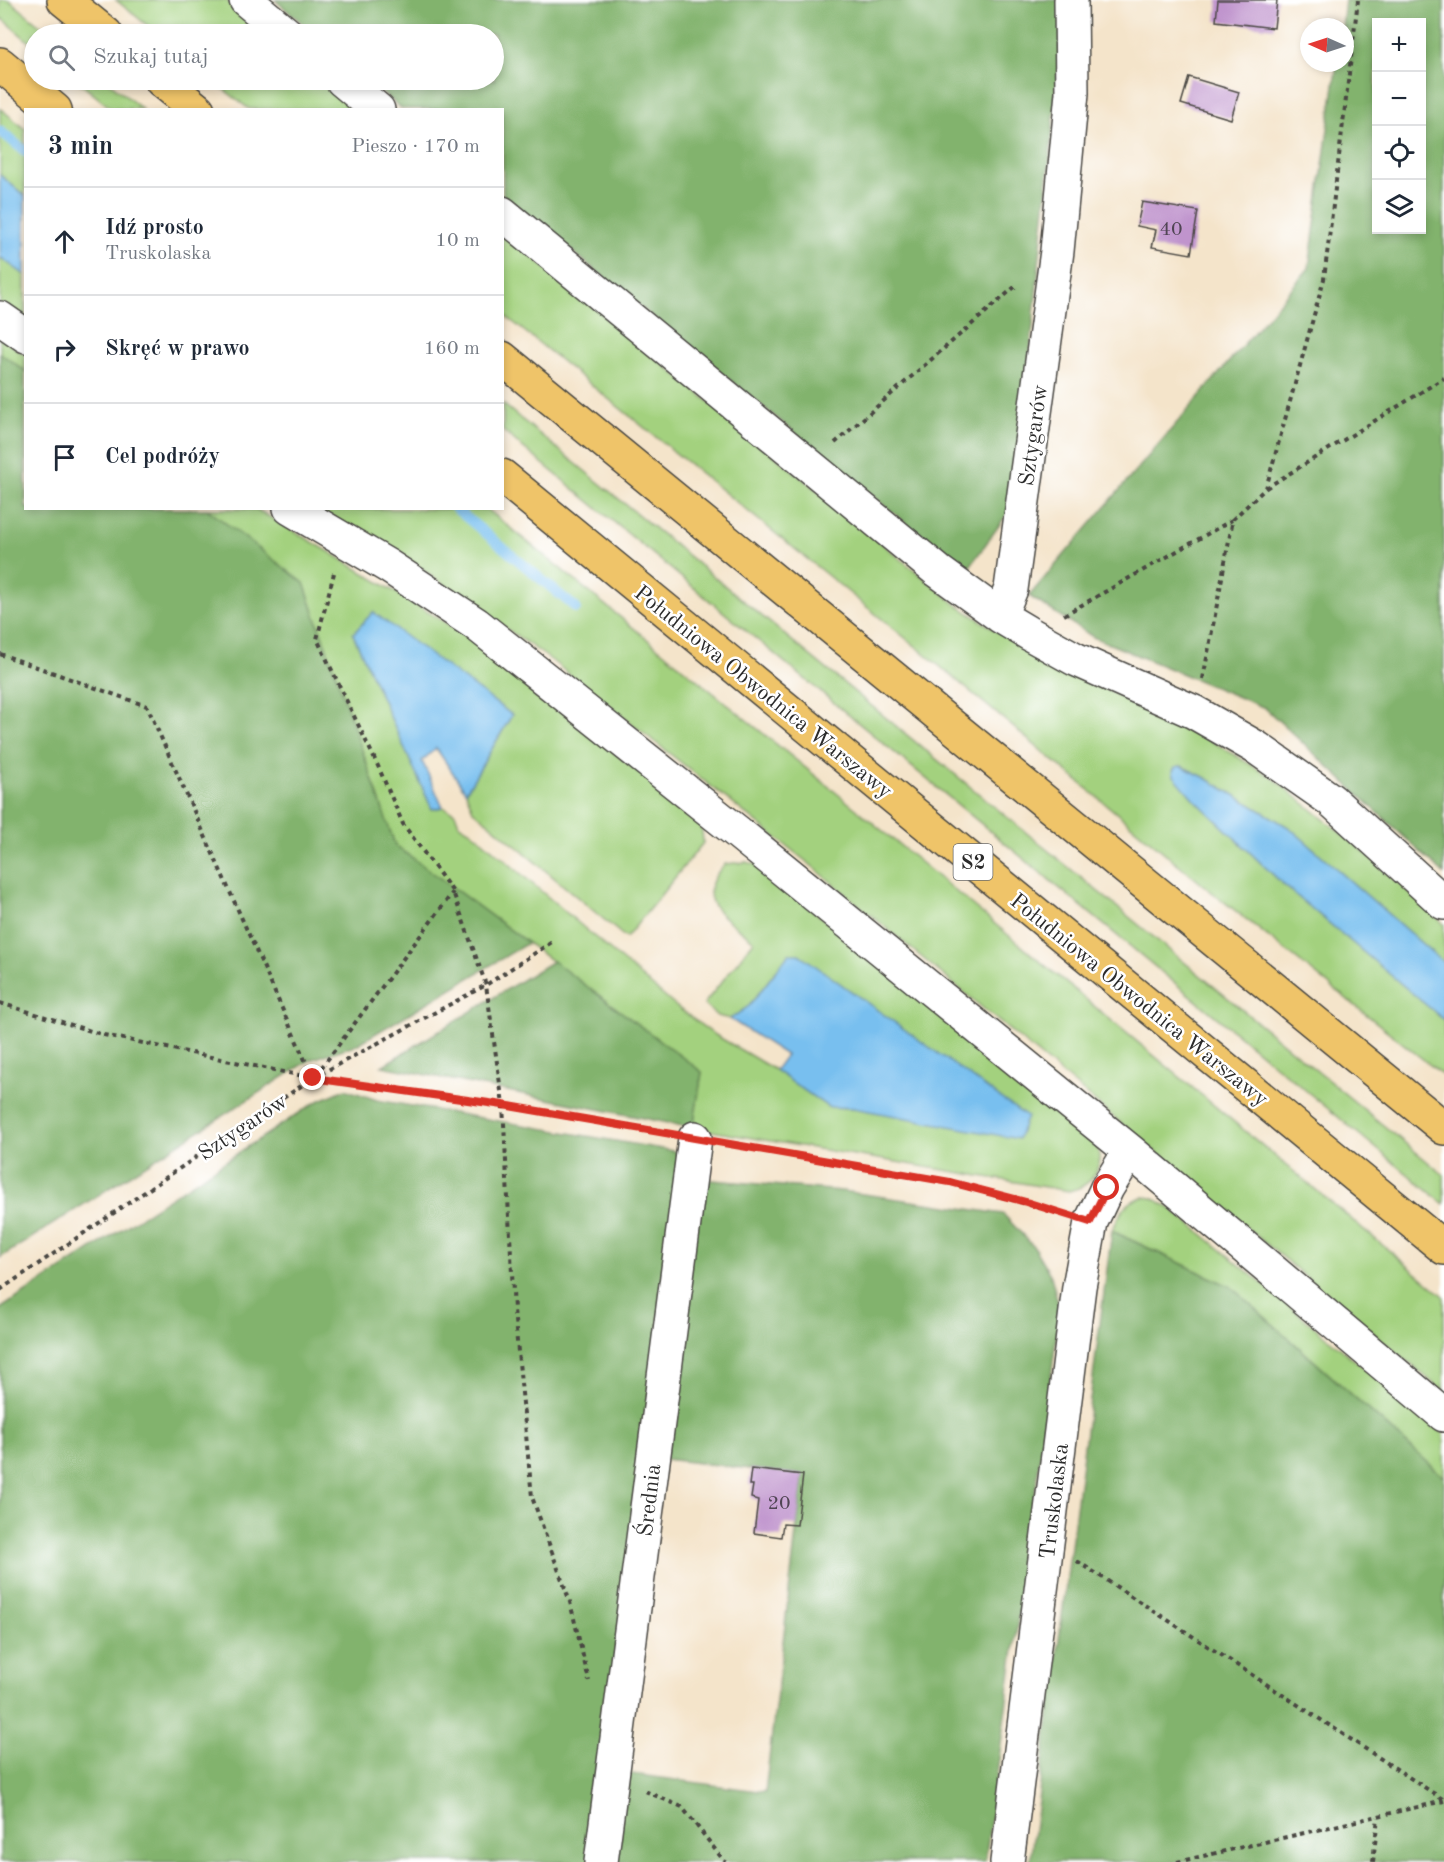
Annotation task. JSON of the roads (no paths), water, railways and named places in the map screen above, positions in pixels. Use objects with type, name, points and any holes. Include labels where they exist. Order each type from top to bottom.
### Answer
[{"type":"highway","points":[[64,0],[94,24]]},
{"type":"highway","points":[[0,64],[24,84]]},
{"type":"highway","points":[[31,90],[53,108]]},
{"type":"highway","points":[[173,90],[196,108]]},
{"type":"highway","points":[[504,360],[1444,1128]]},
{"type":"highway","name":"Południowa Obwodnica Warszawy","points":[[504,478],[1444,1248]]},
{"type":"street","points":[[246,0],[275,24]]},
{"type":"street","name":"Sztygarów","points":[[1000,616],[1011,589],[1057,251],[1072,93],[1071,0]]},
{"type":"street","points":[[354,90],[376,108]]},
{"type":"street","points":[[504,215],[938,571],[1000,616],[1075,659],[1194,712],[1257,748],[1331,800],[1444,903]]},
{"type":"street","points":[[0,318],[24,335]]},
{"type":"street","points":[[293,510],[388,566],[476,624],[1130,1151],[1444,1414]]},
{"type":"street","name":"Średnia","points":[[601,1862],[695,1138]]},
{"type":"street","name":"Truskolaska","points":[[1007,1862],[1079,1287],[1090,1222],[1107,1188],[1130,1151]]},
{"type":"water","points":[[0,175],[24,195],[24,274],[0,257]]},
{"type":"water","points":[[373,612],[512,715],[466,792],[436,748],[422,761],[443,807],[432,809],[353,634]]},
{"type":"water","points":[[1181,766],[1204,777],[1290,828],[1444,963],[1444,1020],[1285,886],[1191,796],[1174,776],[1175,767]]},
{"type":"water","points":[[789,954],[799,954],[1027,1117],[1018,1139],[853,1108],[828,1107],[775,1070],[786,1055],[730,1019],[749,1006]]},
{"type":"waterway","points":[[0,131],[24,150]]},
{"type":"waterway","points":[[457,510],[576,608]]}]
